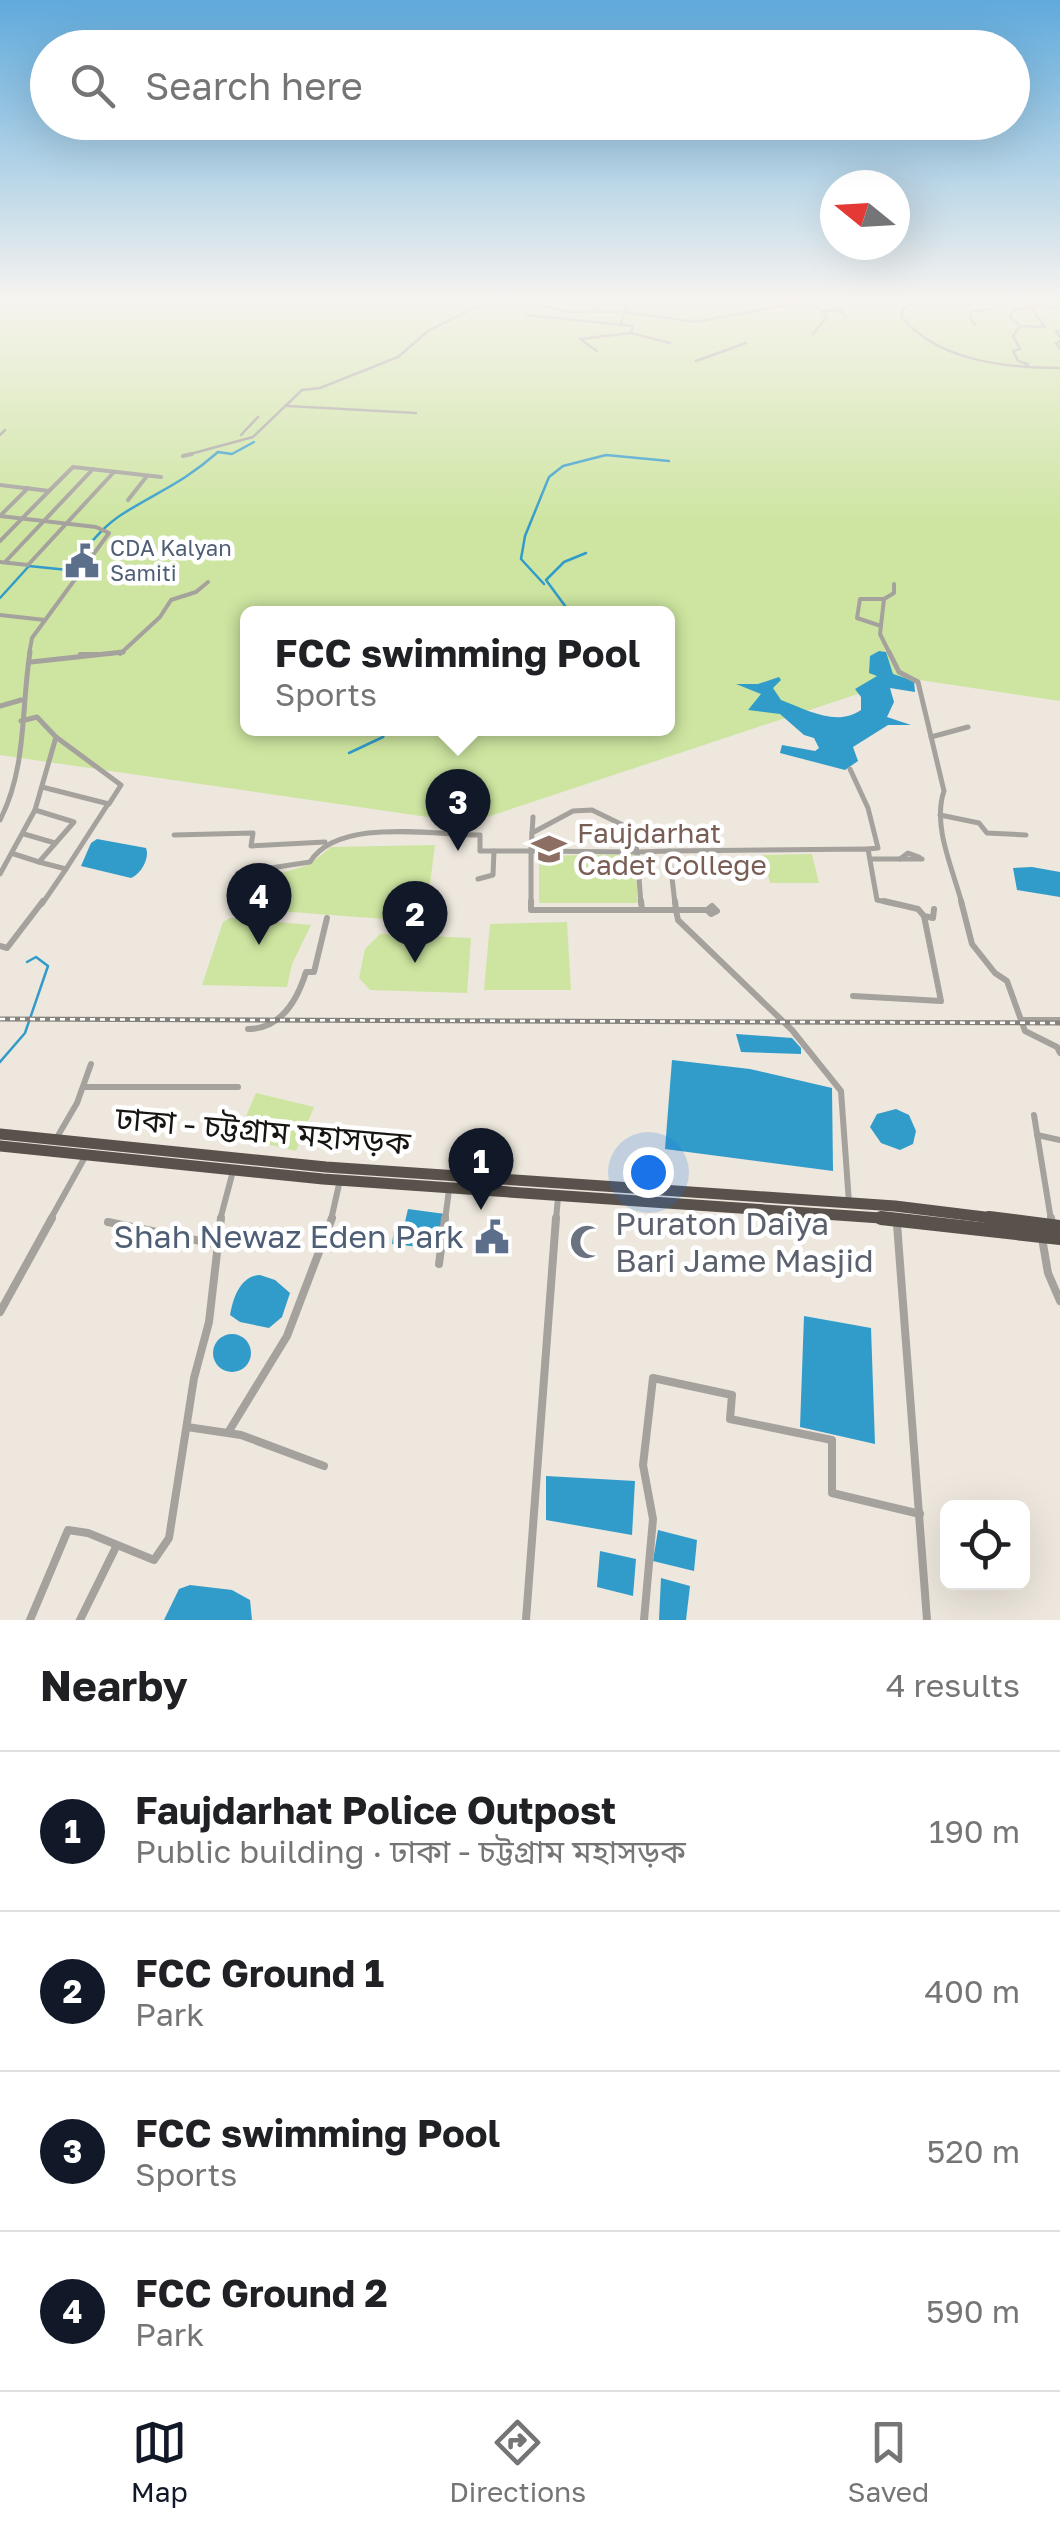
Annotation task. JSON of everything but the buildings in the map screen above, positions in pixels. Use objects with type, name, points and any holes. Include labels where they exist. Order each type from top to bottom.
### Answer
[{"type":"highway","name":"ঢাকা - চট্টগ্রাম মহাসড়ক","points":[[0,1134],[326,1167],[850,1209],[896,1219],[1053,1232]]},
{"type":"highway","name":"ঢাকা - চট্টগ্রাম মহাসড়ক","points":[[0,1146],[340,1180],[951,1212],[1053,1232]]},
{"type":"street","points":[[183,456],[238,437],[253,437],[268,417],[288,406],[302,390],[320,388],[352,376]]},
{"type":"street","points":[[288,406],[333,410],[354,406],[416,413]]},
{"type":"street","points":[[238,437],[258,417]]},
{"type":"street","points":[[0,541],[73,467],[161,477]]},
{"type":"street","points":[[2,562],[93,469]]},
{"type":"street","points":[[2,562],[28,565],[114,472]]},
{"type":"street","points":[[124,484],[134,474]]},
{"type":"street","points":[[128,500],[148,476]]},
{"type":"street","points":[[0,485],[50,490]]},
{"type":"street","points":[[0,516],[28,488]]},
{"type":"street","points":[[0,516],[108,530],[32,638],[22,700],[20,771],[0,820]]},
{"type":"street","points":[[31,662],[92,652],[118,655],[160,618],[170,600],[196,592],[208,582]]},
{"type":"street","points":[[881,626],[856,618],[860,600],[884,599],[894,593],[894,584]]},
{"type":"street","points":[[884,599],[880,634],[898,670],[918,682],[944,791],[940,816],[972,944],[995,973],[1007,981],[1026,1032],[1060,1053]]},
{"type":"street","points":[[0,614],[46,620]]},
{"type":"street","points":[[0,706],[22,700]]},
{"type":"street","points":[[0,946],[8,948],[16,942],[121,786],[56,737],[37,717],[22,721]]},
{"type":"street","points":[[931,737],[968,727]]},
{"type":"street","points":[[0,874],[36,810],[56,737]]},
{"type":"street","points":[[174,835],[254,833],[250,846],[354,836],[480,835],[480,851],[878,848],[868,808],[850,769]]},
{"type":"street","points":[[42,787],[108,804]]},
{"type":"street","points":[[532,833],[573,808],[593,807],[632,830],[642,911]]},
{"type":"street","points":[[36,810],[74,822],[40,862]]},
{"type":"street","points":[[940,816],[979,824],[987,833],[1026,835]]},
{"type":"street","points":[[532,817],[531,910],[707,910]]},
{"type":"street","points":[[24,834],[55,843]]},
{"type":"street","points":[[238,874],[310,862],[315,851],[333,840]]},
{"type":"street","points":[[868,850],[877,900],[918,910],[935,919],[934,909]]},
{"type":"street","points":[[478,879],[492,875],[494,851]]},
{"type":"street","points":[[669,851],[678,920],[792,1030],[840,1091],[850,1209]]},
{"type":"street","points":[[14,854],[66,869]]},
{"type":"street","points":[[872,859],[900,859]]},
{"type":"street","points":[[853,996],[884,994],[896,999],[941,1000],[924,916]]},
{"type":"street","points":[[248,1028],[274,1026],[290,1002],[298,998],[306,972],[314,972],[327,918]]},
{"type":"street","points":[[1021,1020],[1060,1020]]},
{"type":"street","points":[[56,1139],[84,1087],[91,1064]]},
{"type":"street","points":[[84,1087],[238,1087]]},
{"type":"street","points":[[1034,1115],[1053,1232],[1048,1273],[1060,1301]]},
{"type":"street","points":[[1036,1135],[1060,1140]]},
{"type":"street","points":[[0,1312],[86,1155]]},
{"type":"street","points":[[30,1620],[68,1530],[87,1532],[116,1549],[154,1560],[169,1538],[194,1378],[210,1322],[216,1244],[233,1171]]},
{"type":"street","points":[[228,1431],[287,1336],[333,1216],[340,1180]]},
{"type":"street","points":[[439,1264],[450,1186]]},
{"type":"street","points":[[526,1620],[558,1194]]},
{"type":"street","points":[[896,1219],[927,1620]]},
{"type":"street","points":[[108,1222],[216,1244]]},
{"type":"street","points":[[644,1620],[653,1519],[643,1465],[653,1378],[732,1395],[730,1420],[832,1440],[832,1493],[920,1514]]},
{"type":"street","points":[[187,1427],[228,1431],[272,1442],[324,1466]]},
{"type":"street","points":[[80,1620],[116,1549]]},
{"type":"green space","points":[[0,376],[1060,376],[1060,701],[906,678],[469,823],[0,755]]},
{"type":"green space","points":[[435,845],[425,922],[236,908],[250,878],[309,865],[331,847]]},
{"type":"green space","points":[[635,854],[638,903],[539,903],[539,856]]},
{"type":"green space","points":[[812,854],[819,883],[770,883],[763,855]]},
{"type":"green space","points":[[230,918],[311,925],[292,964],[287,987],[202,985],[223,922]]},
{"type":"green space","points":[[567,922],[571,990],[484,990],[490,924]]},
{"type":"green space","points":[[380,934],[471,938],[467,993],[370,990],[359,978],[365,949]]},
{"type":"green space","points":[[256,1093],[314,1107],[296,1151],[237,1137]]},
{"type":"water","points":[[886,652],[893,674],[914,681],[915,692],[890,688],[894,702],[887,717],[911,725],[888,725],[853,747],[858,761],[845,770],[780,753],[782,745],[815,751],[819,748],[814,738],[804,735],[780,714],[748,710],[761,694],[736,684],[758,684],[779,677],[781,680],[773,688],[781,700],[822,715],[852,715],[861,710],[861,697],[855,689],[877,676],[869,673],[870,656]]},
{"type":"water","points":[[97,839],[146,848],[141,869],[131,878],[81,866],[91,843]]},
{"type":"water","points":[[1013,868],[1060,872],[1060,897],[1017,890]]},
{"type":"water","points":[[736,1034],[792,1038],[801,1054],[741,1052]]},
{"type":"water","points":[[672,1060],[750,1069],[832,1088],[833,1171],[665,1149]]},
{"type":"water","points":[[896,1109],[909,1115],[916,1131],[913,1144],[900,1150],[881,1143],[870,1127],[877,1114]]},
{"type":"water","points":[[408,1209],[445,1214],[439,1249],[392,1244],[394,1229],[405,1222]]},
{"type":"water","points":[[260,1275],[275,1280],[290,1293],[282,1317],[269,1328],[240,1322],[230,1315],[243,1284]]},
{"type":"water","points":[[804,1316],[871,1328],[875,1444],[800,1427]]},
{"type":"water","points":[[232,1334],[246,1339],[251,1353],[246,1367],[232,1372],[218,1367],[213,1353],[218,1339]]},
{"type":"water","points":[[546,1476],[635,1481],[632,1535],[546,1520]]},
{"type":"water","points":[[658,1530],[697,1540],[694,1571],[653,1561]]},
{"type":"water","points":[[600,1551],[636,1559],[633,1596],[597,1587]]},
{"type":"water","points":[[661,1578],[690,1586],[686,1620],[659,1620]]},
{"type":"water","points":[[190,1585],[232,1590],[250,1600],[252,1620],[164,1620],[179,1589]]},
{"type":"waterway","points":[[0,598],[29,566],[68,570],[116,519],[218,452],[232,454],[254,442]]},
{"type":"waterway","points":[[544,584],[521,559],[525,536],[549,477],[563,466],[606,455],[669,461]]},
{"type":"waterway","points":[[565,606],[546,580],[564,562],[586,553]]},
{"type":"waterway","points":[[349,753],[383,736]]},
{"type":"waterway","points":[[0,1062],[25,1033],[48,966],[36,957],[27,962]]},
{"type":"railway","points":[[0,1019],[1060,1023]]},
{"type":"place","name":"CDA Kalyan Samiti","points":[[82,561]]},
{"type":"place","name":"Faujdarhat Cadet College","points":[[549,849]]},
{"type":"place","name":"FCC swimming Pool","points":[[458,851]]},
{"type":"place","name":"FCC Ground 2","points":[[259,945]]},
{"type":"place","name":"FCC Ground 1","points":[[415,963]]},
{"type":"place","name":"Faujdarhat Police Outpost","points":[[481,1210]]},
{"type":"place","name":"Shah Newaz Eden Park","points":[[492,1237]]},
{"type":"place","name":"Puraton Daiya Bari Jame Masjid","points":[[587,1242]]}]
